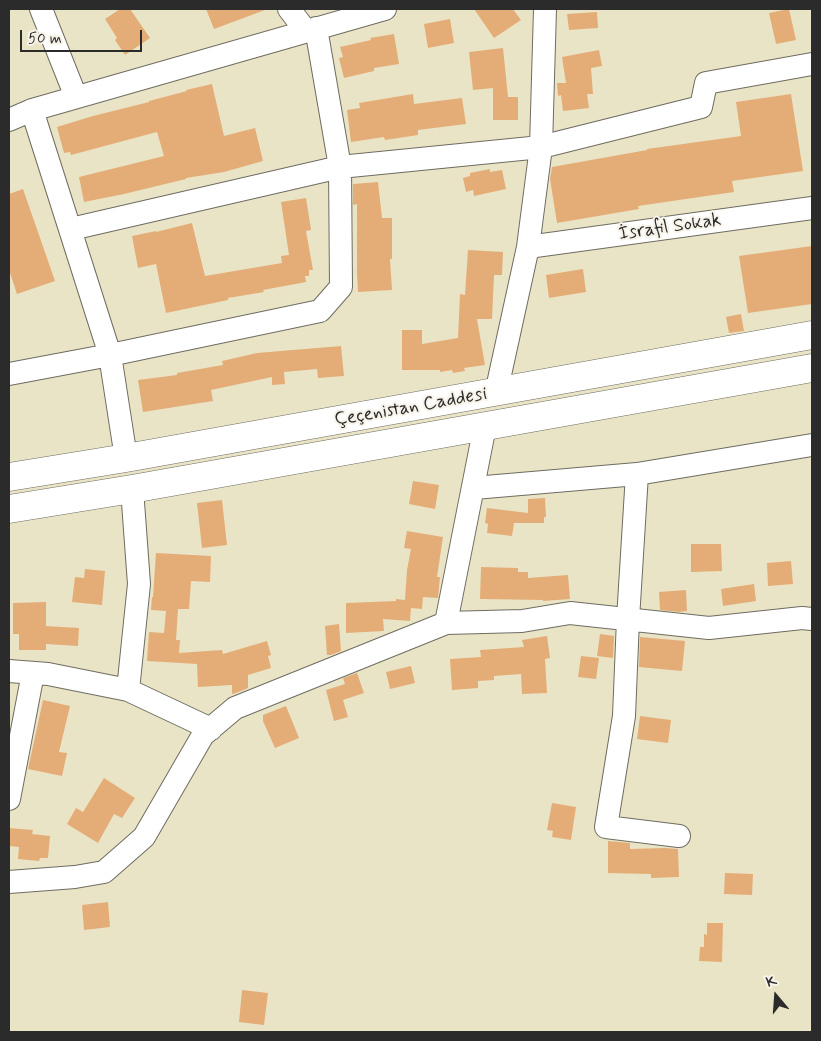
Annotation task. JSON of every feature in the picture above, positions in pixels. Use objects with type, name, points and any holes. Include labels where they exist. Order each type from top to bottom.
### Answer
[{"type":"main road","name":"Çeçenistan Caddesi","points":[[9,478],[496,393],[812,335]]},
{"type":"main road","name":"Çeçenistan Caddesi","points":[[9,509],[132,489],[812,368]]},
{"type":"street","points":[[41,9],[76,97]]},
{"type":"street","points":[[9,374],[320,311],[341,288],[340,167],[311,29],[289,9]]},
{"type":"street","points":[[9,120],[32,110],[76,97],[385,9]]},
{"type":"street","points":[[496,393],[528,247],[541,147],[545,9]]},
{"type":"street","points":[[71,229],[340,167],[541,147],[700,107],[706,83],[812,64]]},
{"type":"street","points":[[32,110],[110,355],[126,458]]},
{"type":"street","name":"İsrafil Sokak","points":[[528,247],[812,208]]},
{"type":"street","points":[[446,624],[485,426]]},
{"type":"street","points":[[474,488],[637,474],[812,445]]},
{"type":"street","points":[[637,474],[624,716],[606,827],[678,836]]},
{"type":"street","points":[[128,690],[138,584],[132,489]]},
{"type":"street","points":[[9,882],[75,877],[104,872],[144,837],[203,735],[235,708],[446,624],[522,621],[570,613],[709,628],[802,618],[812,619]]},
{"type":"street","points":[[9,671],[48,674],[128,690],[211,728]]},
{"type":"street","points":[[9,799],[33,673]]},
{"type":"building","points":[[120,9],[130,9],[150,38],[125,55],[105,19]]},
{"type":"building","points":[[206,9],[265,9],[265,10],[214,29]]},
{"type":"building","points":[[474,9],[513,9],[521,20],[494,38]]},
{"type":"building","points":[[789,9],[796,40],[776,44],[769,13]]},
{"type":"building","points":[[597,12],[598,28],[569,30],[567,14]]},
{"type":"building","points":[[450,19],[454,43],[428,48],[424,24]]},
{"type":"building","points":[[394,34],[399,64],[374,68],[374,71],[344,78],[339,58],[343,57],[340,47],[371,40],[370,38]]},
{"type":"building","points":[[503,48],[508,97],[518,97],[518,120],[493,120],[493,88],[473,90],[469,52]]},
{"type":"building","points":[[599,50],[602,66],[591,68],[593,94],[587,94],[589,108],[563,111],[561,95],[558,96],[557,83],[566,83],[562,57]]},
{"type":"building","points":[[212,84],[224,136],[255,128],[263,161],[224,172],[186,178],[84,202],[79,177],[164,156],[157,132],[71,155],[70,152],[64,153],[57,127]]},
{"type":"building","points":[[413,94],[414,104],[462,98],[466,124],[418,130],[418,135],[385,140],[384,137],[351,142],[347,110],[360,108],[359,103]]},
{"type":"building","points":[[791,94],[803,171],[732,181],[734,192],[638,206],[639,209],[557,223],[550,179],[552,167],[647,149],[741,136],[736,102]]},
{"type":"building","points":[[490,169],[490,172],[502,170],[506,189],[474,196],[473,190],[466,192],[463,178],[470,176],[470,173]]},
{"type":"building","points":[[378,182],[382,218],[392,218],[392,259],[390,259],[392,290],[358,292],[357,204],[353,205],[353,184]]},
{"type":"building","points":[[23,189],[55,281],[17,294],[9,270],[9,194]]},
{"type":"building","points":[[306,198],[311,230],[306,231],[313,270],[309,270],[309,276],[305,276],[306,282],[166,313],[156,264],[138,268],[132,236],[192,223],[205,276],[282,263],[281,256],[289,255],[281,202]]},
{"type":"building","points":[[812,246],[812,304],[748,313],[739,256]]},
{"type":"building","points":[[468,250],[503,252],[502,275],[494,275],[492,319],[477,319],[485,365],[464,368],[465,371],[453,373],[452,370],[440,372],[440,370],[402,370],[402,330],[422,330],[422,344],[458,338],[460,294],[465,295]]},
{"type":"building","points":[[583,269],[586,292],[549,298],[546,275]]},
{"type":"building","points":[[741,314],[744,331],[729,333],[726,317]]},
{"type":"building","points":[[341,346],[344,376],[318,378],[317,369],[284,372],[285,384],[272,385],[272,377],[211,390],[213,401],[143,412],[138,380],[177,375],[177,373],[223,365],[222,361],[257,353]]},
{"type":"building","points":[[413,481],[439,485],[435,509],[409,504]]},
{"type":"building","points":[[545,498],[546,517],[544,517],[544,523],[514,523],[512,536],[487,533],[488,524],[485,523],[487,508],[528,513],[528,499]]},
{"type":"building","points":[[222,500],[227,545],[202,548],[197,503]]},
{"type":"building","points":[[407,531],[443,537],[437,577],[440,577],[438,598],[423,597],[422,609],[411,608],[410,621],[383,619],[384,631],[346,633],[346,603],[405,600],[407,570],[411,549],[404,548]]},
{"type":"building","points":[[691,544],[721,544],[722,571],[691,572]]},
{"type":"building","points":[[156,553],[211,556],[210,582],[191,581],[189,609],[178,609],[176,640],[180,640],[179,653],[222,650],[223,654],[267,641],[271,655],[268,656],[271,668],[248,675],[248,688],[232,694],[232,685],[198,687],[197,664],[147,661],[149,632],[164,633],[166,611],[151,610]]},
{"type":"building","points":[[791,561],[793,584],[768,586],[767,563]]},
{"type":"building","points":[[481,567],[518,568],[518,572],[528,572],[528,578],[568,575],[570,599],[543,601],[480,599]]},
{"type":"building","points":[[85,569],[105,571],[102,605],[72,602],[75,577],[84,578]]},
{"type":"building","points":[[754,584],[756,601],[723,606],[721,589]]},
{"type":"building","points":[[686,590],[687,611],[660,610],[659,592]]},
{"type":"building","points":[[46,602],[46,626],[79,628],[78,646],[46,644],[46,650],[19,650],[19,634],[13,634],[13,603]]},
{"type":"building","points":[[339,624],[341,651],[327,655],[325,626]]},
{"type":"building","points":[[600,634],[614,636],[613,658],[597,656]]},
{"type":"building","points":[[547,636],[550,658],[545,659],[547,693],[522,694],[521,674],[494,676],[494,680],[478,681],[478,688],[452,690],[450,659],[481,657],[480,650],[524,647],[522,640]]},
{"type":"building","points":[[640,637],[685,641],[682,671],[639,667]]},
{"type":"building","points":[[581,656],[599,658],[596,679],[578,677]]},
{"type":"building","points":[[411,666],[415,683],[390,689],[386,672]]},
{"type":"building","points":[[357,673],[364,693],[343,700],[348,717],[334,721],[326,690],[345,684],[343,678]]},
{"type":"building","points":[[43,700],[70,706],[59,752],[67,753],[62,776],[28,769]]},
{"type":"building","points":[[286,706],[299,738],[275,748],[263,721],[263,715]]},
{"type":"building","points":[[640,716],[671,720],[668,743],[637,739]]},
{"type":"building","points":[[104,778],[135,798],[122,818],[114,814],[98,843],[67,824],[76,808],[83,812]]},
{"type":"building","points":[[552,803],[576,807],[571,840],[552,837],[553,831],[547,830]]},
{"type":"building","points":[[9,828],[33,830],[32,834],[50,836],[48,858],[40,858],[39,861],[18,859],[19,847],[9,846]]},
{"type":"building","points":[[608,841],[630,843],[630,849],[678,849],[679,877],[651,878],[651,874],[608,873]]},
{"type":"building","points":[[725,873],[753,874],[752,895],[724,894]]},
{"type":"building","points":[[108,902],[110,927],[84,930],[82,905]]},
{"type":"building","points":[[707,923],[723,923],[722,962],[699,961],[700,947],[704,947],[704,934],[707,935]]},
{"type":"building","points":[[242,990],[268,993],[264,1025],[239,1022]]}]
